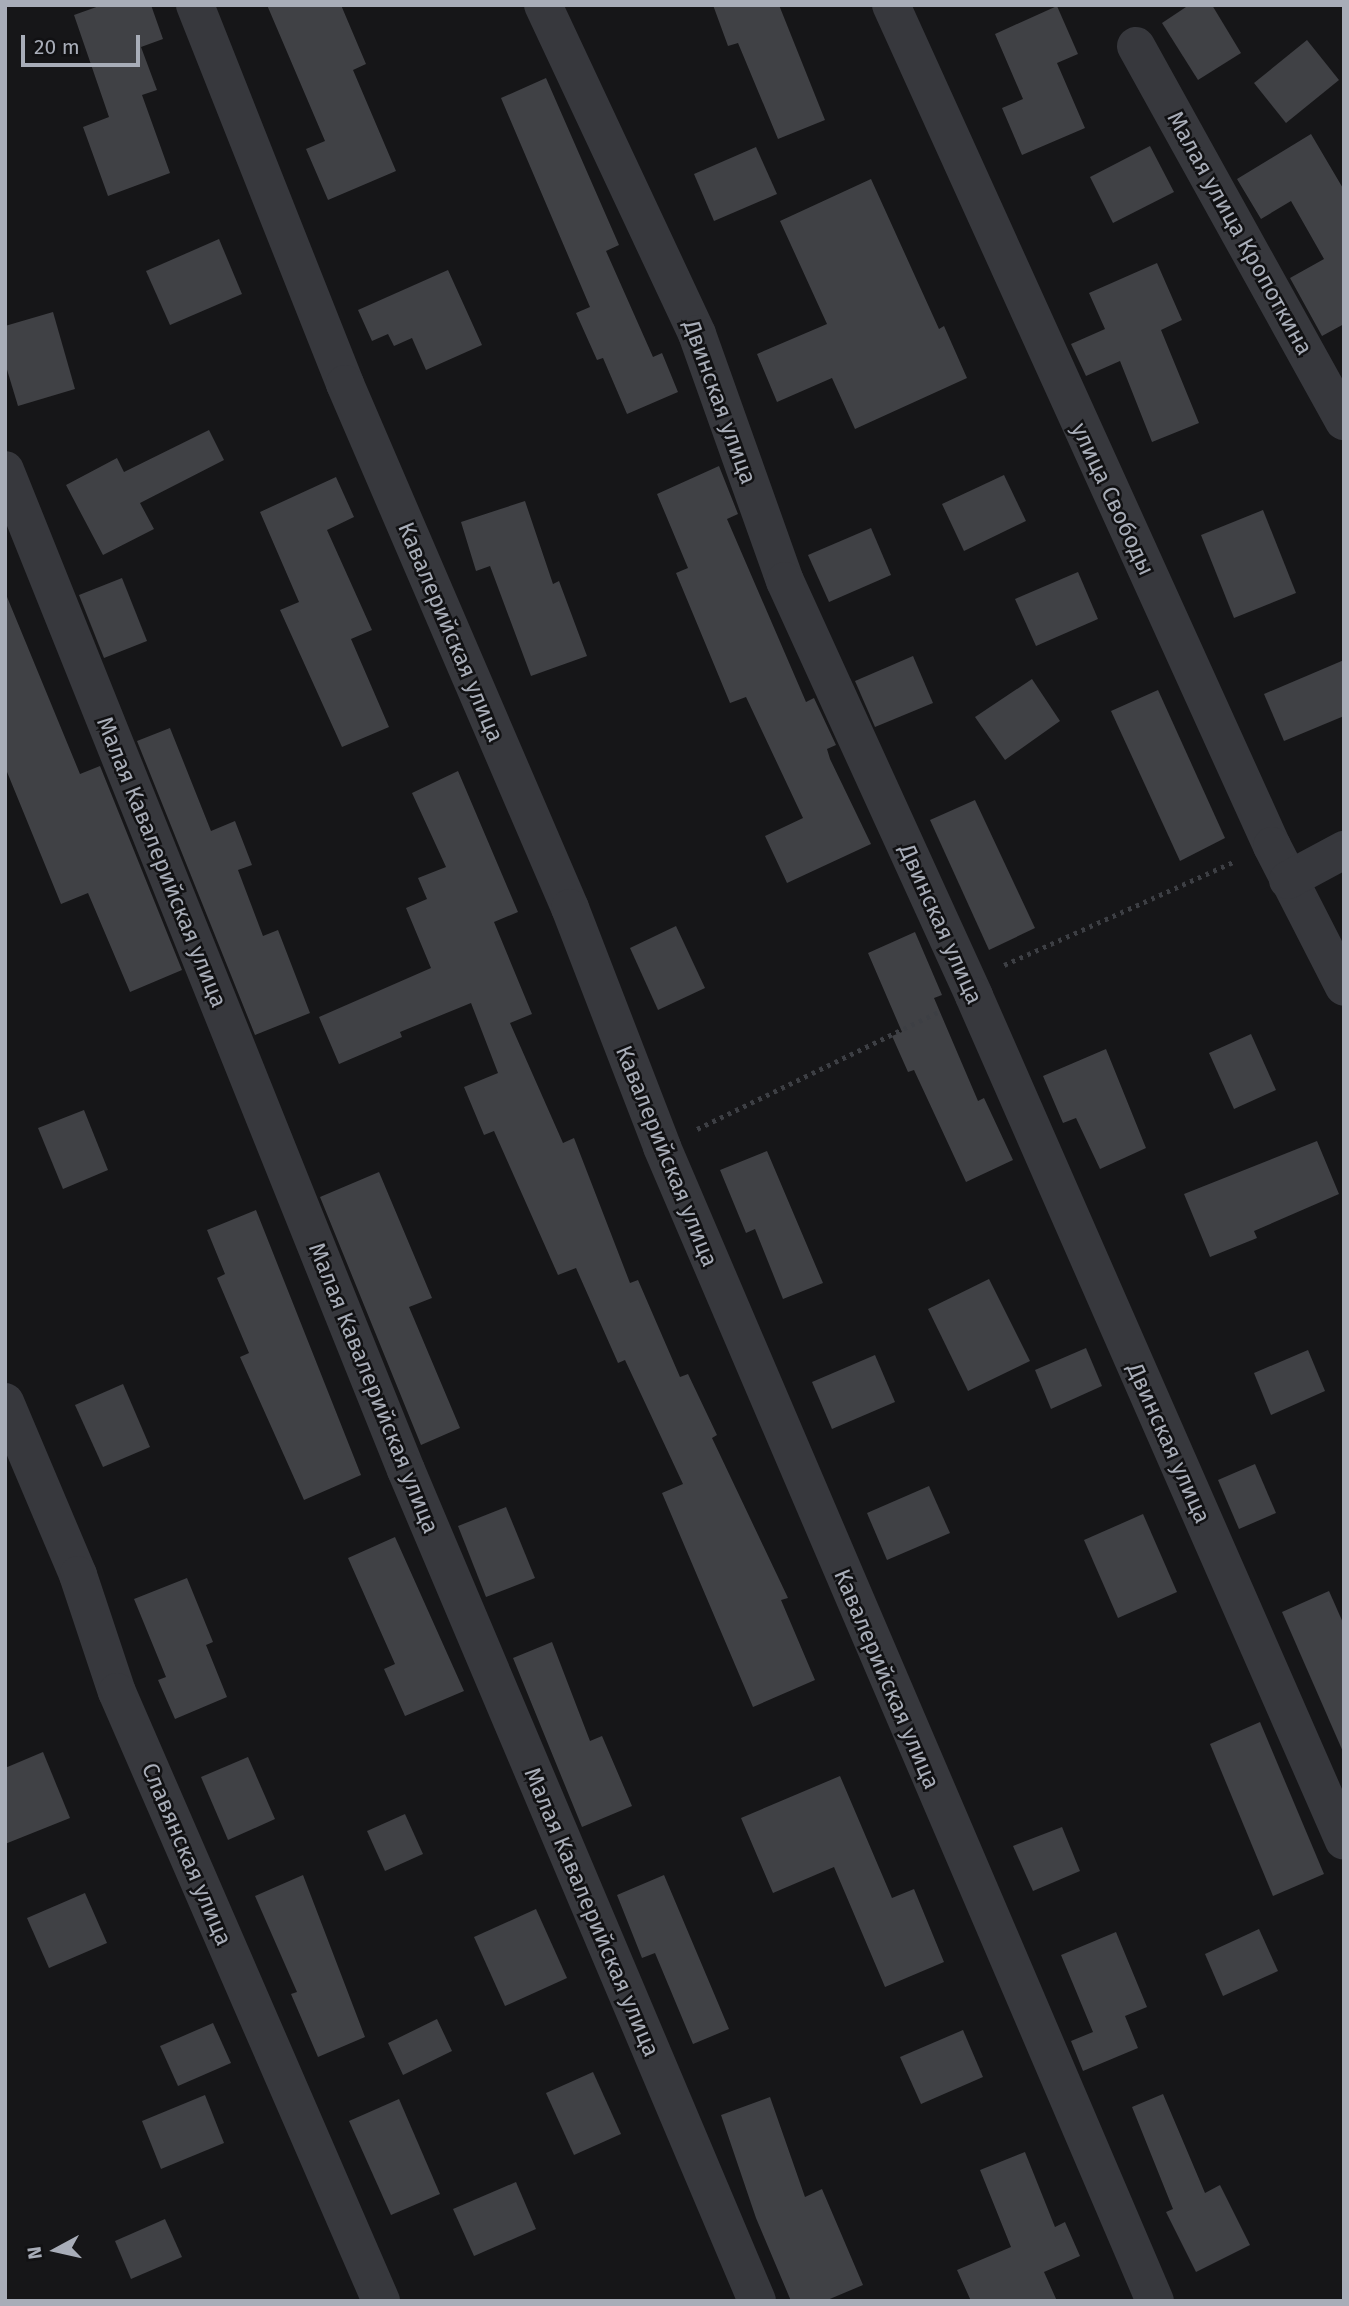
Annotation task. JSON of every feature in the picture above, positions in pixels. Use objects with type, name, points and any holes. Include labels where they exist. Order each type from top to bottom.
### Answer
[{"type":"street","name":"Кавалерийская улица","points":[[195,5],[345,384],[569,908],[662,1147],[1155,2301]]},
{"type":"street","name":"Двинская улица","points":[[543,5],[697,334],[785,581],[970,989],[1344,1842]]},
{"type":"street","name":"улица Свободы","points":[[891,5],[1272,846],[1344,988]]},
{"type":"street","name":"Малая улица Кропоткина","points":[[1136,46],[1344,421]]},
{"type":"street","name":"Малая Кавалерийская улица","points":[[5,470],[406,1470],[757,2301]]},
{"type":"street","points":[[1288,880],[1344,850]]},
{"type":"street","name":"Славянская улица","points":[[5,1402],[78,1575],[117,1692],[381,2301]]},
{"type":"path","points":[[662,1147],[970,989],[1272,846]]},
{"type":"building","points":[[102,5],[151,5],[163,39],[141,47],[157,90],[142,95],[170,173],[108,196],[83,127],[109,117],[74,15]]},
{"type":"building","points":[[267,5],[341,5],[366,64],[353,70],[396,171],[328,200],[306,149],[325,141]]},
{"type":"building","points":[[713,5],[779,5],[825,120],[778,139],[738,43],[728,46]]},
{"type":"building","points":[[1189,5],[1212,5],[1241,53],[1198,80],[1162,23]]},
{"type":"building","points":[[1057,6],[1078,54],[1057,63],[1085,128],[1022,155],[1002,108],[1023,99],[995,34]]},
{"type":"building","points":[[1307,40],[1339,80],[1286,123],[1254,83]]},
{"type":"building","points":[[546,78],[619,245],[606,251],[653,357],[662,353],[678,392],[627,414],[603,358],[597,360],[576,313],[590,307],[501,98]]},
{"type":"building","points":[[1311,134],[1344,190],[1344,324],[1322,336],[1290,278],[1324,259],[1291,201],[1261,219],[1237,179]]},
{"type":"building","points":[[1150,146],[1174,192],[1113,223],[1090,177]]},
{"type":"building","points":[[756,147],[777,194],[714,221],[694,174]]},
{"type":"building","points":[[871,179],[939,329],[944,326],[967,378],[855,429],[832,378],[777,402],[757,354],[827,324],[780,221]]},
{"type":"building","points":[[219,239],[242,294],[170,325],[146,271]]},
{"type":"building","points":[[1157,263],[1182,320],[1161,330],[1199,423],[1152,442],[1120,361],[1086,376],[1071,344],[1105,329],[1089,293]]},
{"type":"building","points":[[448,270],[482,345],[426,370],[412,338],[394,346],[388,334],[372,341],[358,310]]},
{"type":"building","points":[[53,312],[75,389],[18,406],[5,363],[5,326]]},
{"type":"building","points":[[209,430],[224,460],[140,503],[154,529],[103,555],[66,485],[117,458],[124,472]]},
{"type":"building","points":[[719,466],[738,514],[727,519],[806,702],[814,698],[836,745],[827,749],[830,759],[871,844],[787,883],[765,836],[803,818],[746,697],[730,703],[676,573],[688,568],[657,494]]},
{"type":"building","points":[[1004,475],[1026,521],[964,551],[942,504]]},
{"type":"building","points":[[336,477],[354,517],[327,530],[372,630],[351,639],[389,727],[342,747],[280,610],[299,602],[260,512]]},
{"type":"building","points":[[525,501],[553,584],[559,581],[587,656],[531,676],[490,566],[476,571],[461,522]]},
{"type":"building","points":[[1263,510],[1296,593],[1234,618],[1201,535]]},
{"type":"building","points":[[871,528],[891,575],[829,602],[808,555]]},
{"type":"building","points":[[1078,572],[1098,619],[1036,646],[1015,599]]},
{"type":"building","points":[[122,578],[147,641],[104,658],[79,595]]},
{"type":"building","points":[[5,592],[80,774],[100,766],[182,970],[130,992],[88,893],[61,904],[5,767]]},
{"type":"building","points":[[913,656],[933,703],[875,727],[855,681]]},
{"type":"building","points":[[1344,660],[1344,716],[1284,741],[1264,694]]},
{"type":"building","points":[[1032,679],[1060,721],[1005,760],[975,717]]},
{"type":"building","points":[[1158,690],[1225,838],[1180,861],[1111,711]]},
{"type":"building","points":[[170,728],[211,831],[235,821],[252,865],[238,870],[263,936],[278,930],[310,1013],[255,1035],[137,741]]},
{"type":"building","points":[[458,771],[518,912],[494,922],[532,1014],[510,1023],[563,1143],[574,1138],[630,1283],[638,1280],[680,1377],[688,1374],[717,1435],[712,1438],[788,1598],[781,1600],[815,1680],[753,1707],[662,1493],[683,1484],[625,1360],[618,1363],[576,1268],[558,1275],[494,1131],[484,1135],[464,1087],[498,1073],[471,1003],[400,1032],[402,1037],[339,1064],[319,1017],[431,968],[406,908],[427,899],[418,878],[446,867],[412,793]]},
{"type":"building","points":[[975,800],[1035,928],[989,950],[930,820]]},
{"type":"building","points":[[676,926],[705,988],[658,1010],[630,948]]},
{"type":"building","points":[[915,932],[942,995],[934,998],[978,1101],[984,1098],[1013,1160],[966,1182],[914,1070],[908,1072],[892,1036],[902,1032],[868,953]]},
{"type":"building","points":[[1251,1034],[1276,1090],[1234,1109],[1209,1053]]},
{"type":"building","points":[[1106,1049],[1146,1148],[1100,1169],[1076,1118],[1063,1123],[1043,1076]]},
{"type":"building","points":[[84,1110],[108,1170],[63,1189],[38,1128]]},
{"type":"building","points":[[1317,1141],[1339,1194],[1254,1231],[1257,1238],[1210,1257],[1184,1194]]},
{"type":"building","points":[[767,1151],[823,1283],[783,1299],[755,1229],[746,1233],[720,1170]]},
{"type":"building","points":[[379,1172],[432,1298],[409,1307],[460,1428],[421,1445],[320,1197]]},
{"type":"building","points":[[256,1210],[361,1475],[304,1500],[240,1357],[249,1353],[217,1278],[225,1274],[207,1230]]},
{"type":"building","points":[[989,1279],[1030,1361],[968,1391],[928,1309]]},
{"type":"building","points":[[1086,1348],[1102,1386],[1051,1409],[1035,1370]]},
{"type":"building","points":[[1308,1350],[1325,1391],[1271,1415],[1254,1373]]},
{"type":"building","points":[[875,1355],[895,1402],[832,1429],[812,1382]]},
{"type":"building","points":[[123,1384],[150,1447],[103,1467],[75,1405]]},
{"type":"building","points":[[1255,1464],[1276,1513],[1239,1529],[1218,1480]]},
{"type":"building","points":[[929,1486],[950,1533],[887,1560],[867,1513]]},
{"type":"building","points":[[506,1507],[535,1578],[486,1597],[458,1526]]},
{"type":"building","points":[[1143,1514],[1177,1592],[1118,1618],[1084,1540]]},
{"type":"building","points":[[395,1537],[464,1691],[405,1716],[384,1669],[395,1664],[348,1558]]},
{"type":"building","points":[[187,1578],[213,1642],[206,1645],[227,1697],[175,1719],[158,1680],[166,1677],[134,1599]]},
{"type":"building","points":[[1329,1591],[1344,1625],[1344,1754],[1282,1612]]},
{"type":"building","points":[[552,1642],[590,1741],[602,1736],[632,1806],[582,1827],[513,1658]]},
{"type":"building","points":[[1260,1722],[1324,1874],[1273,1896],[1210,1744]]},
{"type":"building","points":[[43,1752],[70,1818],[5,1844],[5,1768]]},
{"type":"building","points":[[248,1757],[275,1819],[228,1840],[201,1777]]},
{"type":"building","points":[[840,1776],[892,1898],[914,1889],[944,1962],[885,1987],[834,1867],[773,1893],[741,1818]]},
{"type":"building","points":[[405,1814],[423,1854],[385,1871],[367,1831]]},
{"type":"building","points":[[1062,1827],[1080,1871],[1033,1891],[1013,1846]]},
{"type":"building","points":[[303,1875],[365,2037],[318,2057],[291,1994],[297,1992],[255,1896]]},
{"type":"building","points":[[664,1875],[729,2029],[693,2044],[655,1953],[642,1958],[617,1895]]},
{"type":"building","points":[[85,1893],[107,1943],[49,1968],[27,1918]]},
{"type":"building","points":[[536,1909],[567,1978],[505,2006],[474,1937]]},
{"type":"building","points":[[1259,1929],[1278,1971],[1223,1996],[1205,1954]]},
{"type":"building","points":[[1116,1932],[1147,2007],[1125,2016],[1138,2048],[1083,2071],[1071,2041],[1093,2032],[1061,1955]]},
{"type":"building","points":[[437,2019],[452,2051],[403,2075],[388,2043]]},
{"type":"building","points":[[213,2023],[231,2063],[178,2086],[160,2046]]},
{"type":"building","points":[[963,2030],[983,2077],[921,2104],[900,2057]]},
{"type":"building","points":[[593,2072],[621,2134],[574,2155],[546,2093]]},
{"type":"building","points":[[1163,2094],[1205,2193],[1220,2185],[1250,2245],[1196,2272],[1166,2212],[1173,2209],[1132,2107]]},
{"type":"building","points":[[205,2095],[224,2143],[161,2169],[142,2121]]},
{"type":"building","points":[[770,2097],[805,2197],[822,2189],[863,2285],[825,2301],[791,2301],[756,2218],[721,2115]]},
{"type":"building","points":[[399,2099],[440,2194],[391,2215],[349,2121]]},
{"type":"building","points":[[1025,2152],[1055,2227],[1065,2222],[1080,2256],[1044,2272],[1057,2301],[971,2301],[957,2270],[1011,2247],[980,2170]]},
{"type":"building","points":[[516,2182],[536,2229],[474,2256],[453,2209]]},
{"type":"building","points":[[165,2219],[182,2257],[131,2279],[115,2241]]}]
